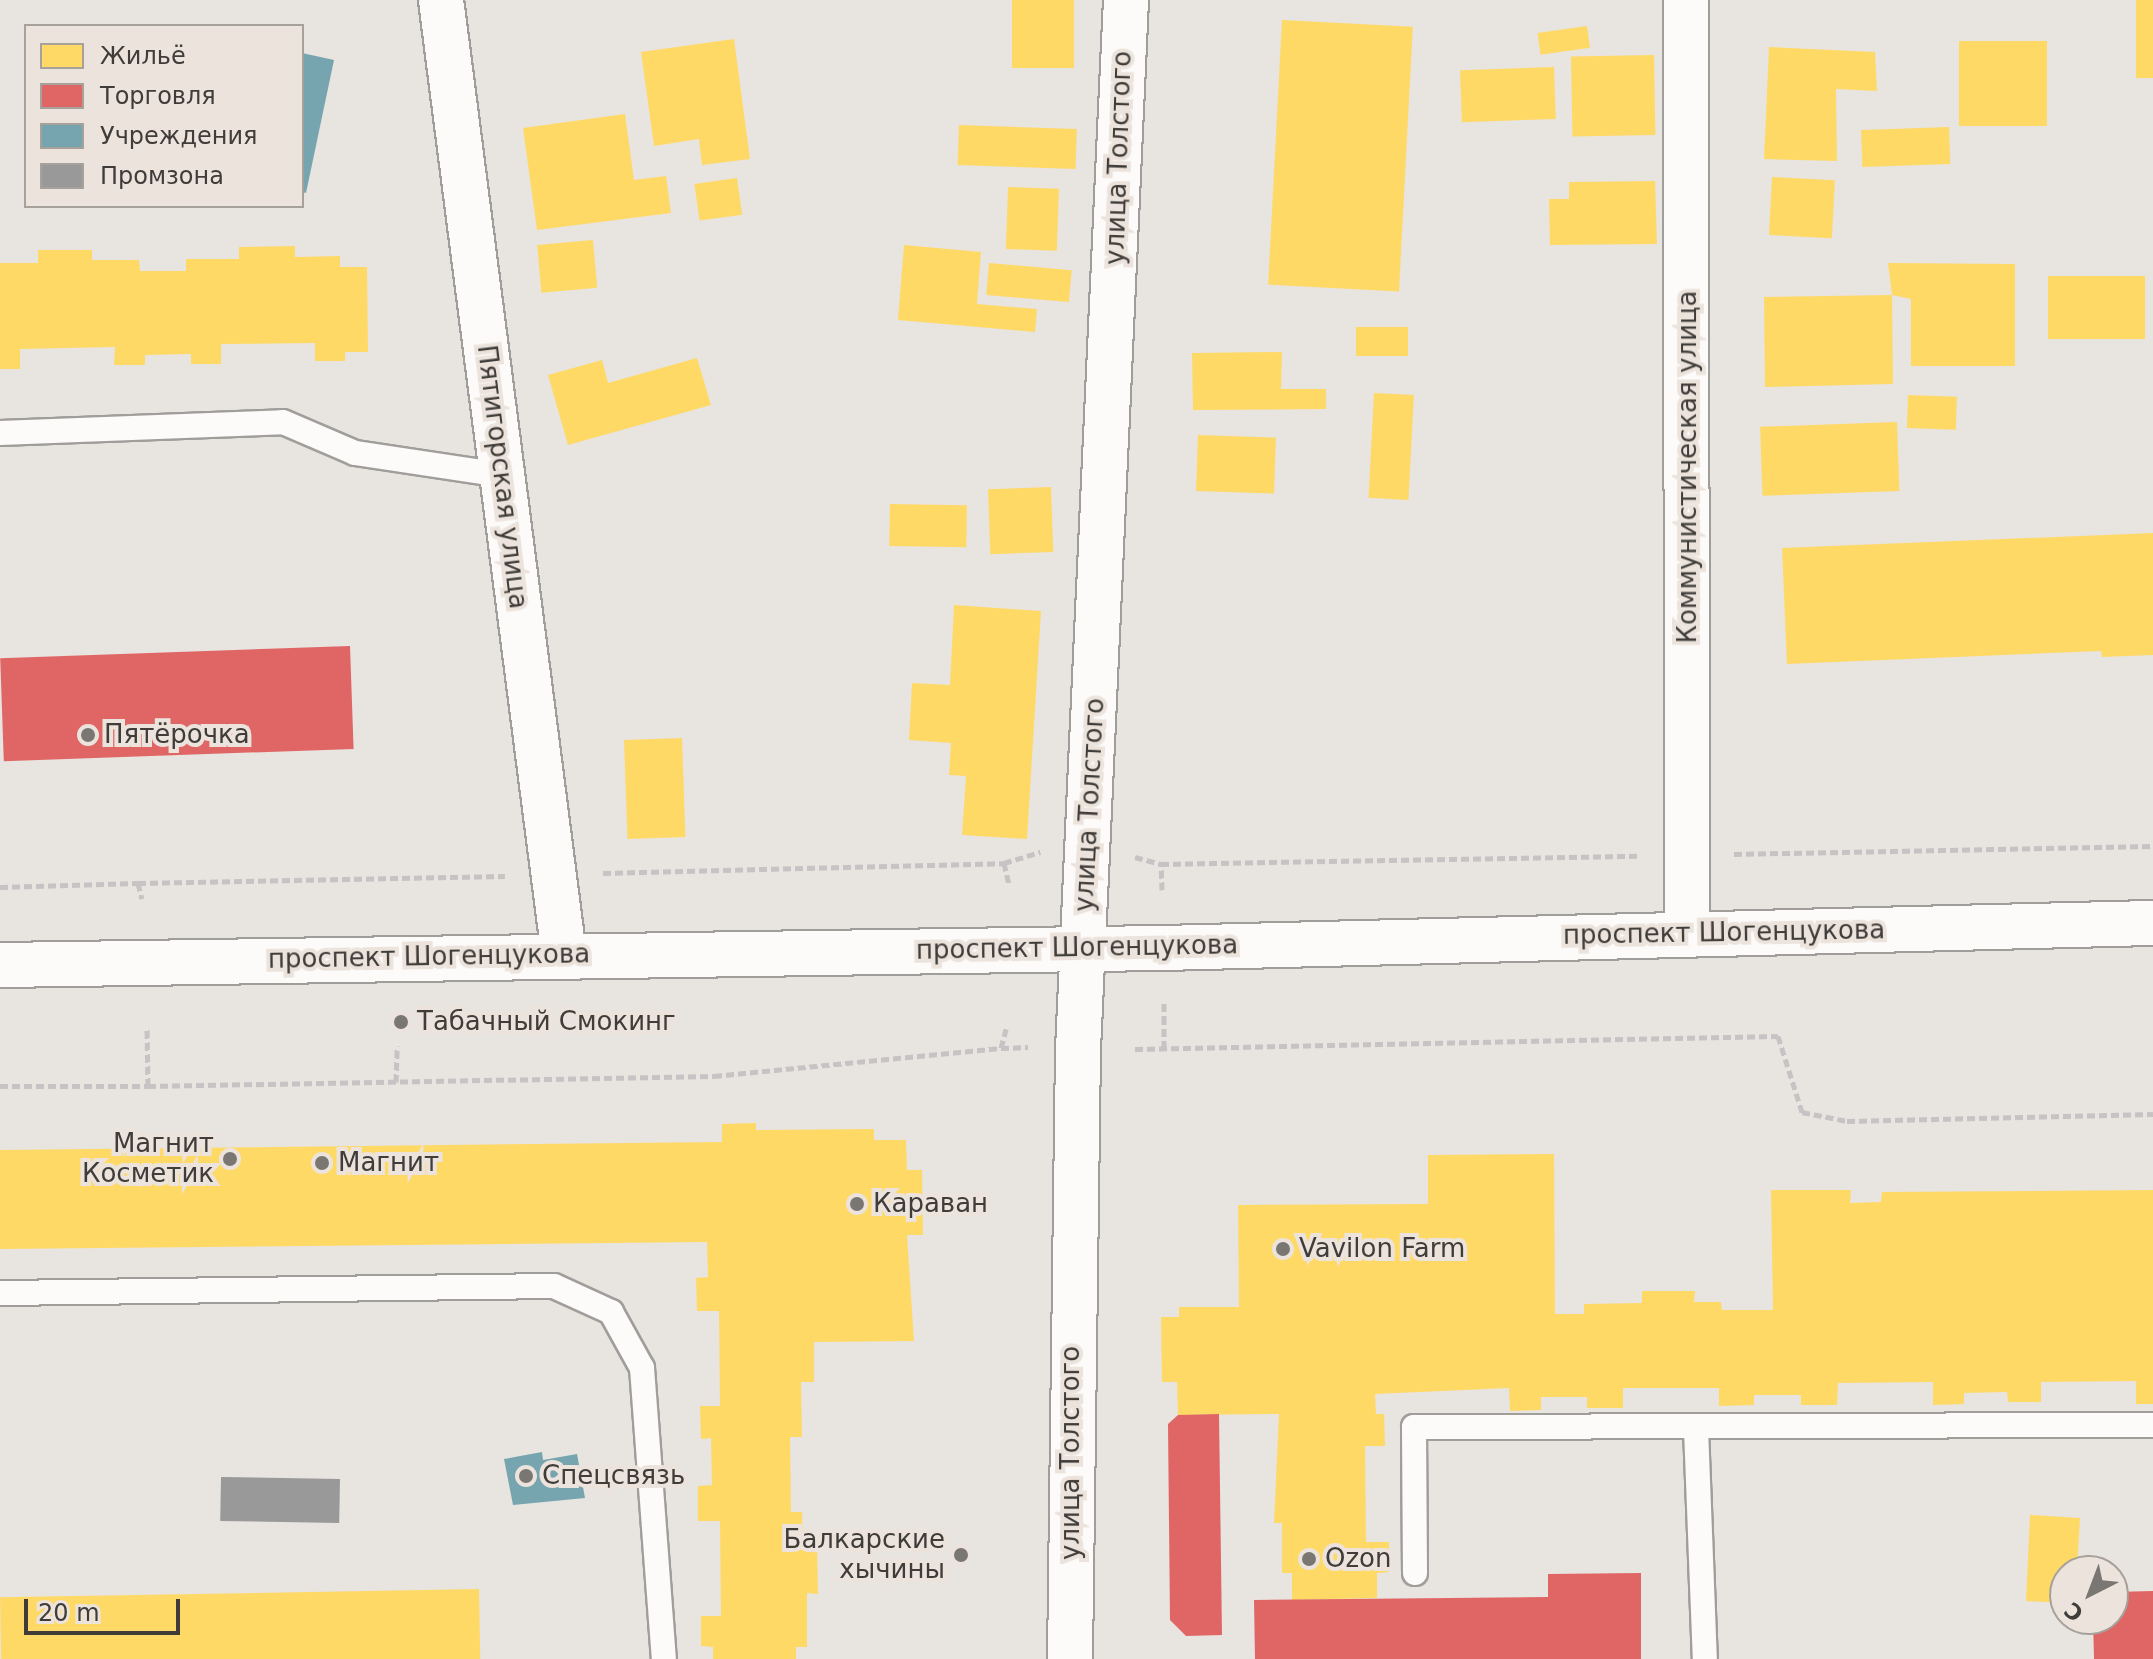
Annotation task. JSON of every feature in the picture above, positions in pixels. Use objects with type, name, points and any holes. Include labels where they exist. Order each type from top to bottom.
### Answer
[{"type":"street","name":"Пятигорская улица","points":[[441,0],[564,955]]},
{"type":"street","name":"улица Толстого","points":[[1070,1659],[1070,1377],[1082,948],[1126,0]]},
{"type":"street","name":"Коммунистическая улица","points":[[1686,0],[1687,934]]},
{"type":"street","name":"проспект Шогенцукова","points":[[0,965],[1082,948],[2153,923]]},
{"type":"lane","points":[[0,433],[283,422],[355,453],[502,475]]},
{"type":"lane","points":[[0,1293],[554,1286],[611,1312],[642,1368],[664,1659]]},
{"type":"lane","points":[[1415,1573],[1414,1427],[1696,1429],[2153,1425]]},
{"type":"lane","points":[[1696,1429],[1705,1659]]},
{"type":"path","points":[[1004,863],[1045,851]]},
{"type":"path","points":[[1128,854],[1161,864]]},
{"type":"path","points":[[0,887],[138,883],[142,899]]},
{"type":"path","points":[[1164,1002],[1164,1048]]},
{"type":"path","points":[[147,1027],[148,1086]]},
{"type":"path","points":[[1001,1048],[1006,1029]]},
{"type":"path","points":[[1135,1049],[1778,1036],[1802,1112],[1847,1121],[2153,1114]]},
{"type":"path","points":[[396,1082],[397,1046]]},
{"type":"path","points":[[0,1086],[714,1076],[1028,1047]]},
{"type":"building: Жильё","points":[[1012,0],[1074,0],[1074,68],[1012,68]]},
{"type":"building: Жильё","points":[[2136,0],[2153,0],[2153,78],[2136,78]]},
{"type":"building: Жильё","points":[[1282,20],[1413,27],[1399,291],[1268,285]]},
{"type":"building: Жильё","points":[[1587,26],[1590,48],[1541,55],[1537,33]]},
{"type":"building: Жильё","points":[[734,39],[750,159],[702,165],[699,139],[654,146],[641,52]]},
{"type":"building: Жильё","points":[[1959,41],[2047,41],[2047,126],[1959,126]]},
{"type":"building: Жильё","points":[[1769,47],[1875,52],[1877,91],[1836,89],[1837,161],[1764,159]]},
{"type":"building: Жильё","points":[[1654,55],[1655,135],[1572,136],[1571,56]]},
{"type":"building: Жильё","points":[[1554,67],[1556,119],[1462,122],[1460,70]]},
{"type":"building: Жильё","points":[[625,114],[634,180],[666,176],[671,213],[537,230],[523,128]]},
{"type":"building: Жильё","points":[[959,125],[1077,129],[1076,169],[958,165]]},
{"type":"building: Жильё","points":[[1949,127],[1950,164],[1862,167],[1861,130]]},
{"type":"building: Жильё","points":[[1772,177],[1835,180],[1832,238],[1769,235]]},
{"type":"building: Жильё","points":[[737,178],[742,215],[700,221],[694,184]]},
{"type":"building: Жильё","points":[[1655,181],[1657,244],[1550,245],[1549,199],[1569,199],[1569,182]]},
{"type":"building: Жильё","points":[[1008,187],[1059,189],[1057,251],[1006,249]]},
{"type":"building: Жильё","points":[[593,240],[597,288],[541,293],[537,245]]},
{"type":"building: Жильё","points":[[904,245],[981,252],[977,304],[1037,309],[1035,332],[898,320]]},
{"type":"building: Жильё","points":[[295,246],[295,257],[340,256],[340,267],[367,267],[368,352],[345,352],[345,361],[315,361],[315,343],[221,344],[221,364],[191,364],[191,354],[145,355],[145,365],[114,365],[115,347],[20,349],[20,369],[0,369],[0,263],[38,263],[38,250],[92,250],[92,260],[139,260],[140,271],[186,271],[186,259],[239,259],[239,247]]},
{"type":"building: Жильё","points":[[989,263],[1072,270],[1069,302],[986,295]]},
{"type":"building: Жильё","points":[[1888,263],[2015,264],[2015,366],[1911,366],[1911,299],[1892,295]]},
{"type":"building: Жильё","points":[[2048,276],[2145,276],[2145,339],[2048,339]]},
{"type":"building: Жильё","points":[[1892,295],[1893,384],[1765,387],[1764,297]]},
{"type":"building: Жильё","points":[[1356,327],[1408,327],[1408,356],[1356,356]]},
{"type":"building: Жильё","points":[[1282,352],[1281,389],[1326,389],[1326,409],[1193,410],[1192,353]]},
{"type":"building: Жильё","points":[[697,358],[711,405],[568,445],[548,375],[602,360],[608,383]]},
{"type":"building: Жильё","points":[[1374,393],[1414,395],[1408,500],[1369,498]]},
{"type":"building: Жильё","points":[[1908,395],[1957,397],[1956,430],[1907,428]]},
{"type":"building: Жильё","points":[[1897,422],[1899,491],[1762,496],[1760,427]]},
{"type":"building: Жильё","points":[[1198,435],[1276,438],[1274,494],[1196,491]]},
{"type":"building: Жильё","points":[[1051,487],[1053,552],[990,554],[988,489]]},
{"type":"building: Жильё","points":[[890,504],[967,505],[966,547],[889,546]]},
{"type":"building: Жильё","points":[[2153,533],[2153,655],[2102,657],[2101,651],[1787,664],[1782,548]]},
{"type":"building: Жильё","points":[[954,605],[1041,611],[1027,839],[962,835],[966,776],[949,775],[951,743],[909,740],[912,683],[950,685]]},
{"type":"building: Жильё","points":[[682,738],[685,837],[627,839],[624,740]]},
{"type":"building: Жильё","points":[[756,1123],[756,1130],[874,1129],[874,1140],[906,1140],[907,1170],[922,1170],[923,1235],[907,1235],[914,1341],[814,1342],[814,1382],[801,1382],[802,1437],[790,1437],[791,1512],[802,1512],[803,1542],[817,1542],[818,1594],[807,1593],[807,1647],[796,1647],[796,1659],[713,1659],[713,1647],[701,1646],[701,1616],[721,1616],[720,1521],[698,1521],[698,1486],[712,1485],[711,1438],[701,1439],[700,1406],[720,1406],[719,1311],[697,1311],[696,1278],[708,1277],[707,1242],[0,1249],[0,1150],[722,1142],[722,1124]]},
{"type":"building: Жильё","points":[[1554,1154],[1555,1314],[1584,1314],[1584,1304],[1642,1303],[1642,1291],[1695,1291],[1694,1302],[1721,1302],[1722,1310],[1773,1310],[1771,1190],[1851,1190],[1850,1203],[1881,1202],[1882,1192],[2153,1190],[2153,1404],[2136,1404],[2136,1381],[2041,1382],[2041,1402],[2008,1402],[2007,1392],[1964,1393],[1964,1404],[1933,1405],[1933,1382],[1838,1383],[1837,1405],[1801,1405],[1801,1395],[1754,1395],[1754,1405],[1719,1406],[1719,1388],[1623,1388],[1623,1408],[1587,1408],[1587,1397],[1541,1397],[1541,1410],[1510,1411],[1509,1388],[1375,1394],[1376,1414],[1384,1414],[1385,1446],[1365,1446],[1366,1542],[1389,1542],[1389,1572],[1377,1573],[1377,1598],[1292,1600],[1292,1573],[1282,1573],[1282,1523],[1274,1523],[1279,1414],[1178,1415],[1177,1382],[1162,1382],[1161,1317],[1179,1317],[1179,1307],[1239,1307],[1238,1205],[1428,1204],[1428,1155]]},
{"type":"building: Жильё","points":[[2030,1515],[2080,1518],[2078,1555],[2049,1555],[2049,1602],[2026,1601]]},
{"type":"building: Жильё","points":[[479,1589],[480,1659],[1,1659],[0,1597]]},
{"type":"building: Торговля","points":[[350,646],[354,749],[4,761],[0,658]]},
{"type":"building: Торговля","points":[[1219,1414],[1222,1635],[1186,1636],[1170,1620],[1168,1424],[1178,1415]]},
{"type":"building: Торговля","points":[[1641,1573],[1641,1659],[1255,1659],[1254,1600],[1548,1597],[1548,1574]]},
{"type":"building: Торговля","points":[[2153,1591],[2153,1659],[2094,1659],[2093,1635],[2129,1635],[2129,1592]]},
{"type":"building: Учреждения","points":[[304,53],[334,60],[304,192]]},
{"type":"building: Учреждения","points":[[542,1452],[543,1460],[577,1454],[585,1498],[513,1505],[504,1459]]},
{"type":"building: Промзона","points":[[221,1477],[340,1479],[339,1523],[220,1521]]},
{"type":"place","name":"Пятёрочка","points":[[88,735]]},
{"type":"place","name":"Табачный Смокинг","points":[[401,1022]]},
{"type":"place","name":"Магнит Косметик","points":[[230,1159]]},
{"type":"place","name":"Магнит","points":[[322,1163]]},
{"type":"place","name":"Караван","points":[[857,1204]]},
{"type":"place","name":"Vavilon Farm","points":[[1283,1249]]},
{"type":"place","name":"Спецсвязь","points":[[526,1476]]},
{"type":"place","name":"Балкарские хычины","points":[[961,1555]]},
{"type":"place","name":"Ozon","points":[[1309,1559]]}]
